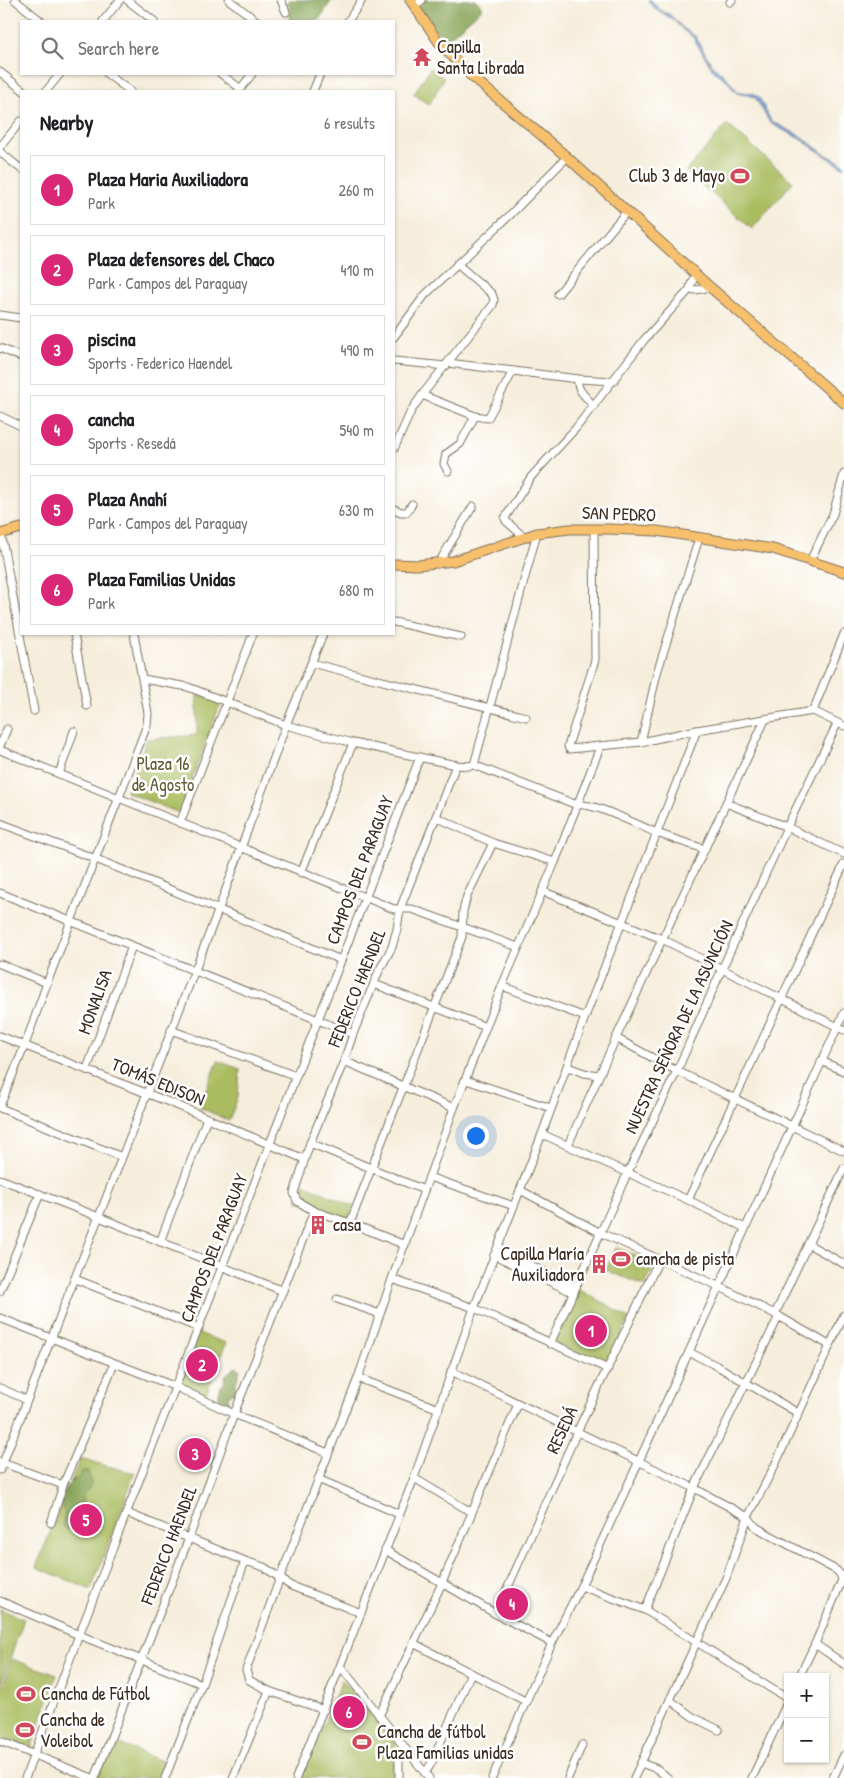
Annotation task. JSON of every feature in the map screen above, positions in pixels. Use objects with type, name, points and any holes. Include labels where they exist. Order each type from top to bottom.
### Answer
[{"type":"main road","points":[[416,2],[440,44],[470,75],[567,157],[710,287],[844,403]]},
{"type":"main road","points":[[0,534],[20,528]]},
{"type":"main road","name":"SAN PEDRO","points":[[395,564],[438,564],[482,552],[537,533],[569,529],[594,529],[657,531],[773,549],[844,572]]},
{"type":"street","points":[[15,0],[40,20]]},
{"type":"street","points":[[104,20],[120,0]]},
{"type":"street","points":[[127,0],[153,20]]},
{"type":"street","points":[[229,0],[256,20]]},
{"type":"street","points":[[281,0],[286,12]]},
{"type":"street","points":[[349,20],[362,0]]},
{"type":"street","points":[[0,72],[23,90]]},
{"type":"street","points":[[47,90],[59,75]]},
{"type":"street","points":[[108,75],[129,90]]},
{"type":"street","points":[[223,75],[240,90],[251,75]]},
{"type":"street","points":[[313,90],[320,75]]},
{"type":"street","points":[[0,147],[20,122]]},
{"type":"street","points":[[0,152],[20,168]]},
{"type":"street","points":[[395,336],[425,295],[509,216],[567,157]]},
{"type":"street","points":[[558,294],[627,211]]},
{"type":"street","points":[[395,447],[411,411],[489,312],[494,300],[492,294],[457,264]]},
{"type":"street","points":[[524,537],[506,521],[506,516],[531,477],[576,428],[644,340],[690,289],[696,273]]},
{"type":"street","points":[[690,289],[696,290],[710,287]]},
{"type":"street","points":[[0,315],[20,318]]},
{"type":"street","points":[[0,348],[20,358]]},
{"type":"street","points":[[395,361],[447,364],[578,379],[614,381]]},
{"type":"street","points":[[422,395],[485,419],[491,415],[513,371]]},
{"type":"street","points":[[578,379],[579,389],[594,406]]},
{"type":"street","points":[[0,416],[20,426]]},
{"type":"street","points":[[448,471],[444,464],[446,454],[460,444],[474,416]]},
{"type":"street","points":[[810,561],[833,514],[844,474]]},
{"type":"street","points":[[395,509],[401,512],[407,512],[412,504]]},
{"type":"street","points":[[438,564],[473,506]]},
{"type":"street","points":[[594,529],[594,666],[568,746],[569,749],[641,742],[697,730],[813,712],[841,725]]},
{"type":"street","points":[[474,765],[537,533]]},
{"type":"street","points":[[0,534],[34,711]]},
{"type":"street","points":[[641,742],[657,673],[699,538]]},
{"type":"street","points":[[395,622],[461,637]]},
{"type":"street","points":[[813,712],[844,634]]},
{"type":"street","points":[[74,635],[87,706]]},
{"type":"street","points":[[122,1156],[0,1107],[149,718],[134,635]]},
{"type":"street","points":[[180,823],[252,635]]},
{"type":"street","points":[[0,1470],[1,1462],[100,1217],[218,910],[286,725],[323,635]]},
{"type":"street","points":[[312,663],[526,717]]},
{"type":"street","points":[[142,679],[188,687],[286,725],[353,743],[456,765],[474,765],[577,805],[582,804],[595,807],[658,834],[705,849]]},
{"type":"street","points":[[568,1145],[765,720]]},
{"type":"street","name":"NUESTRA SEÑORA DE LA ASUNCIÓN","points":[[550,1344],[787,828],[841,725]]},
{"type":"street","points":[[0,746],[7,729]]},
{"type":"street","points":[[296,1778],[414,1478],[474,1308],[697,730]]},
{"type":"street","points":[[59,774],[74,732]]},
{"type":"street","points":[[301,872],[353,743]]},
{"type":"street","points":[[324,1710],[269,1691],[249,1680],[246,1670],[358,1378],[454,1108],[600,747]]},
{"type":"street","points":[[0,750],[394,909],[412,909],[518,947]]},
{"type":"street","name":"CAMPOS DEL PARAGUAY","points":[[25,1778],[420,757]]},
{"type":"street","name":"FEDERICO HAENDEL","points":[[93,1778],[141,1660],[234,1414],[314,1211],[297,1201],[294,1193],[304,1159],[353,1034],[392,947],[398,929],[400,909],[456,765]]},
{"type":"street","points":[[726,803],[844,854]]},
{"type":"street","points":[[436,817],[493,843],[554,862]]},
{"type":"street","points":[[0,823],[96,859],[341,960]]},
{"type":"street","points":[[350,1223],[402,1086],[462,937],[463,910],[467,896],[493,843]]},
{"type":"street","points":[[688,1200],[844,864]]},
{"type":"street","points":[[542,890],[662,940],[841,1028]]},
{"type":"street","points":[[0,893],[353,1034]]},
{"type":"street","name":"MONALISA","points":[[87,1069],[132,946]]},
{"type":"street","points":[[0,964],[47,983]]},
{"type":"street","points":[[374,984],[486,1027]]},
{"type":"street","points":[[502,986],[585,1017]]},
{"type":"street","points":[[492,1778],[552,1643],[581,1586],[639,1461],[822,1060],[841,1028],[844,1013]]},
{"type":"street","points":[[171,1030],[296,1076]]},
{"type":"street","name":"TOMÁS EDISON","points":[[0,1036],[147,1093],[304,1159]]},
{"type":"street","points":[[616,1038],[677,1071],[844,1151]]},
{"type":"street","points":[[822,1060],[844,1070]]},
{"type":"street","points":[[344,1061],[454,1108]]},
{"type":"street","points":[[568,1067],[584,1073],[599,1075]]},
{"type":"street","points":[[466,1080],[551,1108]]},
{"type":"street","points":[[160,1242],[206,1118]]},
{"type":"street","points":[[542,1134],[628,1172],[744,1228]]},
{"type":"street","points":[[310,1143],[424,1190]]},
{"type":"street","points":[[645,1610],[694,1488],[746,1382],[844,1168]]},
{"type":"street","points":[[429,1177],[514,1206]]},
{"type":"street","points":[[0,1178],[283,1291]]},
{"type":"street","points":[[520,1190],[601,1233],[777,1314],[829,1345]]},
{"type":"street","points":[[0,1291],[40,1194]]},
{"type":"street","points":[[314,1211],[405,1245]]},
{"type":"street","points":[[808,1244],[844,1264]]},
{"type":"street","points":[[496,1252],[575,1290]]},
{"type":"street","name":"RESEDÁ","points":[[496,1614],[577,1432],[659,1260]]},
{"type":"street","points":[[75,1279],[198,1328]]},
{"type":"street","points":[[392,1279],[474,1308],[608,1369]]},
{"type":"street","points":[[337,1299],[380,1314]]},
{"type":"street","points":[[634,1778],[726,1578],[748,1517],[775,1465],[844,1315]]},
{"type":"street","points":[[0,1318],[176,1387],[234,1414],[328,1453]]},
{"type":"street","points":[[689,1352],[746,1382],[798,1413]]},
{"type":"street","points":[[51,1523],[63,1485],[114,1364]]},
{"type":"street","points":[[451,1371],[694,1488],[748,1517],[762,1531],[836,1570],[843,1581],[801,1673]]},
{"type":"street","points":[[358,1378],[439,1409]]},
{"type":"street","points":[[0,1388],[27,1400]]},
{"type":"street","points":[[379,1716],[442,1583],[518,1404]]},
{"type":"street","points":[[1,1462],[63,1485]]},
{"type":"street","points":[[414,1478],[471,1512]]},
{"type":"street","points":[[318,1479],[399,1514]]},
{"type":"street","points":[[127,1513],[245,1562],[264,1567],[291,1586],[361,1613]]},
{"type":"street","points":[[385,1550],[496,1614],[552,1643]]},
{"type":"street","points":[[165,1778],[202,1684],[245,1562]]},
{"type":"street","points":[[581,1586],[645,1610],[784,1697]]},
{"type":"street","points":[[0,1600],[79,1635],[202,1684]]},
{"type":"street","points":[[413,1643],[527,1702]]},
{"type":"street","points":[[815,1644],[844,1664]]},
{"type":"street","points":[[341,1667],[427,1776]]},
{"type":"street","points":[[427,1776],[470,1673]]},
{"type":"street","points":[[233,1778],[269,1691]]},
{"type":"street","points":[[670,1700],[693,1717],[719,1730]]},
{"type":"street","points":[[752,1778],[784,1709]]},
{"type":"street","points":[[0,1742],[93,1778]]},
{"type":"street","points":[[568,1778],[582,1745]]},
{"type":"street","points":[[400,1778],[399,1754],[403,1746]]},
{"type":"street","points":[[833,1778],[844,1755]]},
{"type":"street","points":[[641,1763],[657,1769],[668,1778]]},
{"type":"green space","points":[[288,0],[332,0],[319,20],[289,20],[290,7],[287,4]]},
{"type":"green space","points":[[425,0],[476,0],[483,8],[444,42],[418,6]]},
{"type":"green space","points":[[430,68],[444,78],[429,105],[414,94]]},
{"type":"green space","name":"Club 3 de Mayo","points":[[727,124],[793,182],[752,229],[686,171]]},
{"type":"green space","name":"Plaza 16 de Agosto","points":[[197,694],[221,702],[179,813],[126,792],[147,739],[197,735]]},
{"type":"green space","points":[[218,1061],[240,1069],[238,1097],[229,1121],[199,1107]]},
{"type":"green space","points":[[304,1184],[357,1208],[351,1221],[297,1201]]},
{"type":"green space","points":[[616,1247],[655,1264],[645,1286],[606,1270]]},
{"type":"green space","points":[[577,1289],[605,1303],[629,1319],[605,1366],[553,1342]]},
{"type":"green space","points":[[198,1333],[226,1343],[205,1397],[178,1387]]},
{"type":"green space","points":[[236,1367],[240,1370],[235,1391],[228,1397],[229,1402],[227,1403],[219,1398],[219,1388],[224,1383],[225,1375]]},
{"type":"green space","points":[[80,1459],[135,1473],[91,1590],[36,1567]]},
{"type":"green space","points":[[83,1471],[88,1471],[91,1482],[89,1489],[82,1496],[83,1512],[76,1521],[74,1528],[67,1530],[62,1524],[65,1513],[60,1502],[67,1486],[74,1479],[80,1477]]},
{"type":"green space","points":[[510,1588],[526,1595],[514,1620],[499,1613]]},
{"type":"green space","points":[[0,1609],[24,1619],[0,1687]]},
{"type":"green space","points":[[12,1659],[57,1675],[31,1748],[0,1737],[0,1693]]},
{"type":"green space","points":[[342,1680],[396,1743],[393,1778],[301,1778]]},
{"type":"green space","points":[[112,1741],[167,1763],[162,1778],[97,1778]]},
{"type":"water","points":[[648,0],[651,0],[660,10],[670,15],[683,28],[696,37],[711,64],[727,78],[736,90],[752,93],[759,97],[771,121],[802,137],[823,153],[844,164],[844,168],[800,139],[770,123],[755,97],[737,93],[727,80],[716,73],[693,37],[675,21],[653,7]]},
{"type":"place","name":"Capilla Santa Librada","points":[[422,57]]},
{"type":"place","name":"Club 3 de Mayo","points":[[740,176]]},
{"type":"place","name":"casa","points":[[318,1225]]},
{"type":"place","name":"cancha de pista","points":[[621,1259]]},
{"type":"place","name":"Capilla María Auxiliadora","points":[[599,1264]]},
{"type":"place","name":"Plaza Maria Auxiliadora","points":[[591,1331]]},
{"type":"place","name":"Plaza defensores del Chaco","points":[[202,1365]]},
{"type":"place","name":"piscina","points":[[195,1454]]},
{"type":"place","name":"Plaza Anahí","points":[[86,1520]]},
{"type":"place","name":"cancha","points":[[512,1604]]},
{"type":"place","name":"Cancha de Fútbol","points":[[26,1694]]},
{"type":"place","name":"Plaza Familias Unidas","points":[[349,1712]]},
{"type":"place","name":"Cancha de Voleibol","points":[[25,1730]]},
{"type":"place","name":"Cancha de fútbol Plaza Familias unidas","points":[[362,1742]]}]
